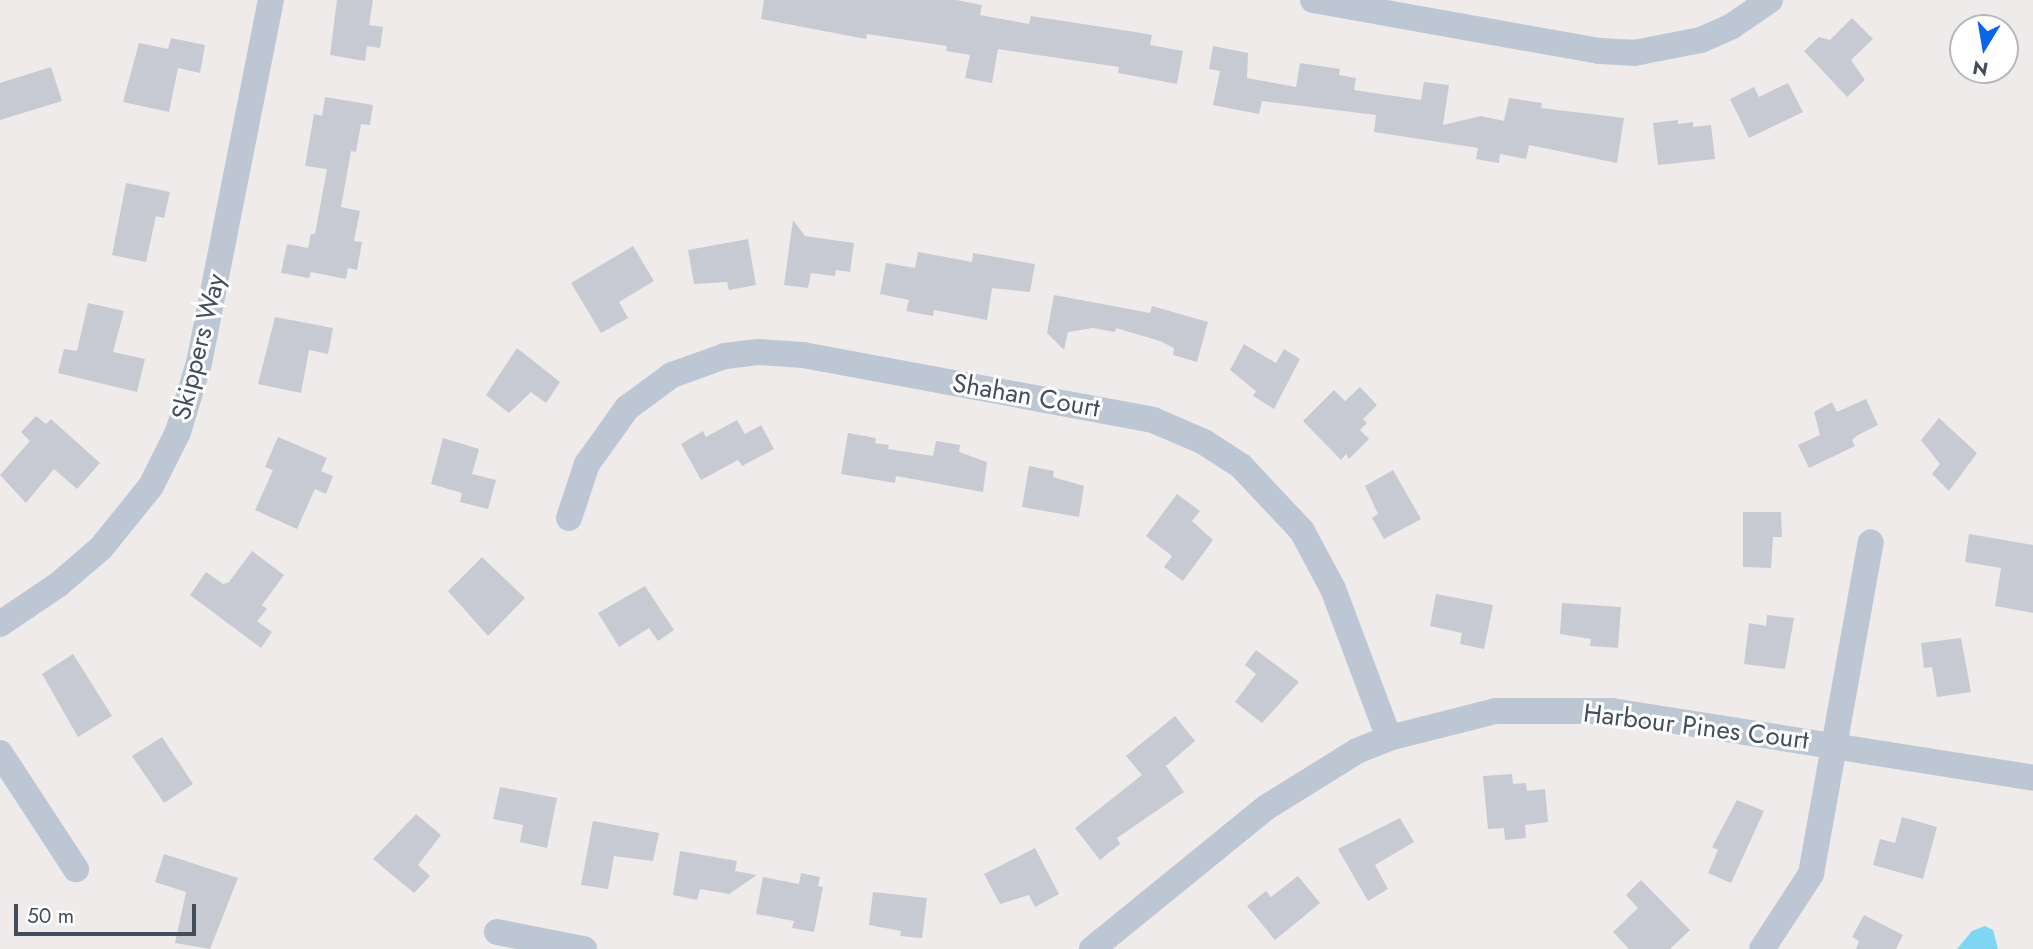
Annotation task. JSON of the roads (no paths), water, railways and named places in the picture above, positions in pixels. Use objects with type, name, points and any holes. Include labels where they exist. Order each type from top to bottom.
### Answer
[{"type":"street","name":"Skippers Way","points":[[0,624],[50,592],[101,548],[151,486],[178,432],[199,363],[271,0]]},
{"type":"street","points":[[1313,0],[1600,51],[1634,53],[1700,40],[1732,26],[1770,0]]},
{"type":"street","name":"Shahan Court","points":[[569,518],[587,464],[627,408],[672,375],[725,356],[758,352],[803,355],[1153,420],[1204,442],[1232,460],[1266,488],[1302,531],[1333,589],[1389,738]]},
{"type":"street","points":[[1762,949],[1811,874],[1871,542]]},
{"type":"street","name":"Harbour Pines Court","points":[[1091,949],[1267,807],[1357,751],[1389,738],[1496,711],[1612,711],[2033,778]]},
{"type":"street","points":[[0,753],[76,869]]},
{"type":"street","points":[[497,932],[584,949]]},
{"type":"water","points":[[1985,926],[1993,930],[1998,949],[1957,949],[1972,931]]}]
